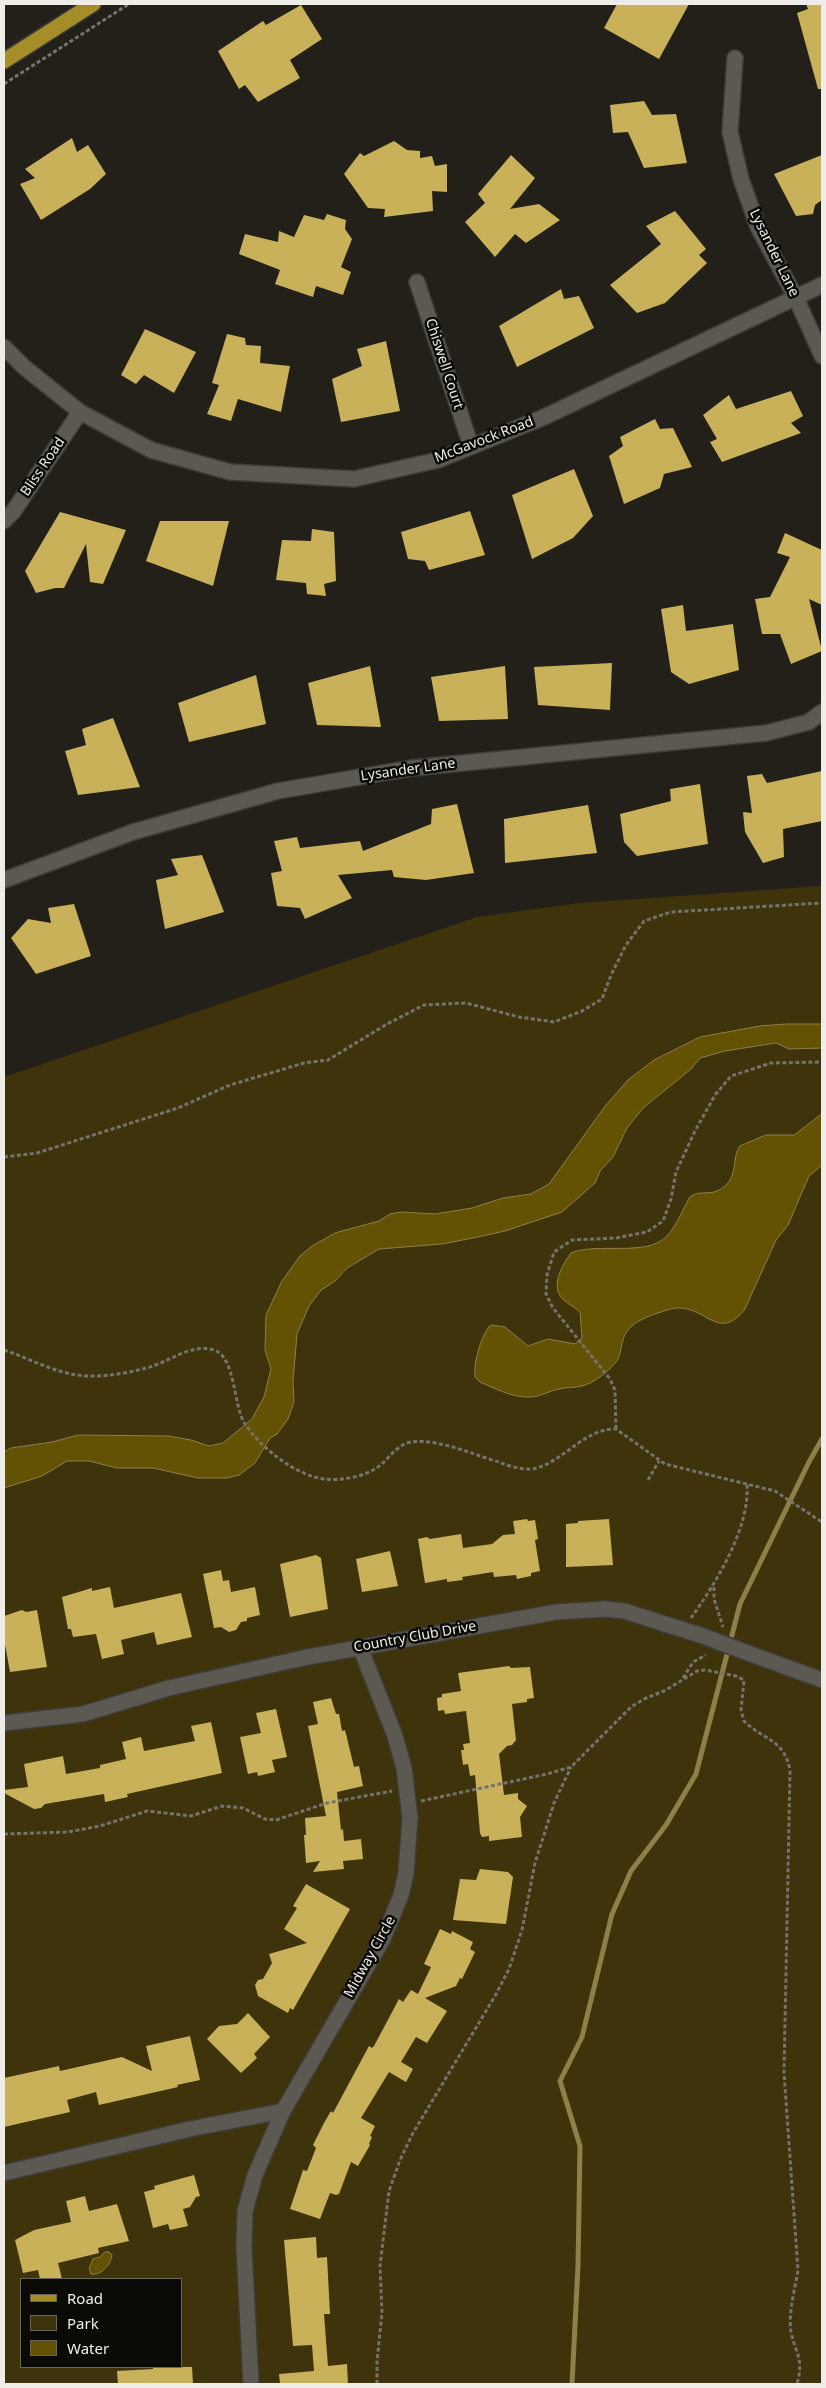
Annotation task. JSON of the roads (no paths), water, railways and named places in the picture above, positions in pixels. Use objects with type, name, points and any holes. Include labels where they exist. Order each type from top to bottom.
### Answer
[{"type":"main road","points":[[4,61],[93,4]]},
{"type":"street","name":"Lysander Lane","points":[[735,58],[730,132],[741,179],[758,228],[796,298],[822,356]]},
{"type":"street","name":"Chiswell Court","points":[[417,282],[471,446]]},
{"type":"street","name":"McGavock Road","points":[[4,347],[24,367],[80,412],[151,450],[230,472],[354,479],[438,460],[549,415],[822,285]]},
{"type":"street","name":"Bliss Road","points":[[4,521],[80,412]]},
{"type":"street","name":"Lysander Lane","points":[[4,880],[133,832],[278,791],[412,768],[766,733],[809,722],[822,712]]},
{"type":"street","name":"Country Club Drive","points":[[4,1723],[83,1714],[169,1688],[360,1647],[556,1612],[605,1609],[624,1611],[683,1628],[822,1680]]},
{"type":"street","name":"Midway Circle","points":[[251,2384],[244,2248],[245,2211],[255,2176],[284,2111],[383,1939],[401,1895],[406,1872],[410,1818],[404,1768],[394,1736],[360,1647]]},
{"type":"street","points":[[4,2173],[200,2126],[284,2111]]},
{"type":"water","points":[[822,1024],[822,1048],[789,1049],[776,1043],[725,1051],[700,1058],[691,1069],[643,1108],[627,1128],[613,1157],[600,1171],[595,1183],[562,1212],[505,1231],[473,1238],[442,1244],[379,1249],[347,1268],[335,1281],[321,1290],[309,1306],[297,1334],[293,1382],[294,1402],[288,1419],[277,1434],[270,1438],[255,1463],[239,1475],[227,1478],[198,1478],[153,1468],[117,1468],[89,1461],[67,1461],[42,1476],[4,1488],[4,1452],[11,1448],[52,1442],[78,1435],[169,1436],[209,1446],[223,1443],[252,1419],[264,1397],[271,1369],[265,1350],[266,1315],[282,1281],[300,1256],[312,1246],[335,1233],[379,1221],[390,1214],[401,1212],[435,1214],[472,1208],[503,1198],[531,1194],[549,1184],[606,1105],[628,1080],[654,1060],[700,1037],[760,1026]]},
{"type":"water","points":[[822,1114],[822,1165],[809,1176],[788,1225],[776,1240],[745,1309],[735,1319],[726,1323],[717,1322],[691,1310],[680,1308],[667,1310],[648,1317],[636,1323],[627,1331],[618,1359],[611,1367],[592,1382],[582,1386],[559,1389],[531,1397],[521,1397],[480,1382],[475,1377],[478,1350],[487,1329],[491,1325],[505,1327],[528,1346],[548,1339],[575,1344],[582,1338],[580,1312],[560,1295],[557,1283],[561,1270],[571,1253],[594,1249],[634,1248],[657,1243],[666,1237],[673,1228],[690,1197],[696,1194],[717,1191],[729,1181],[740,1146],[766,1135],[794,1135]]},
{"type":"water","points":[[105,2252],[109,2252],[112,2255],[108,2265],[102,2271],[91,2274],[89,2269],[93,2259],[100,2257]]},
{"type":"waterway","points":[[572,2384],[578,2266],[580,2146],[560,2081],[582,2037],[612,1914],[631,1871],[666,1825],[696,1774],[740,1604],[822,1439]]}]
